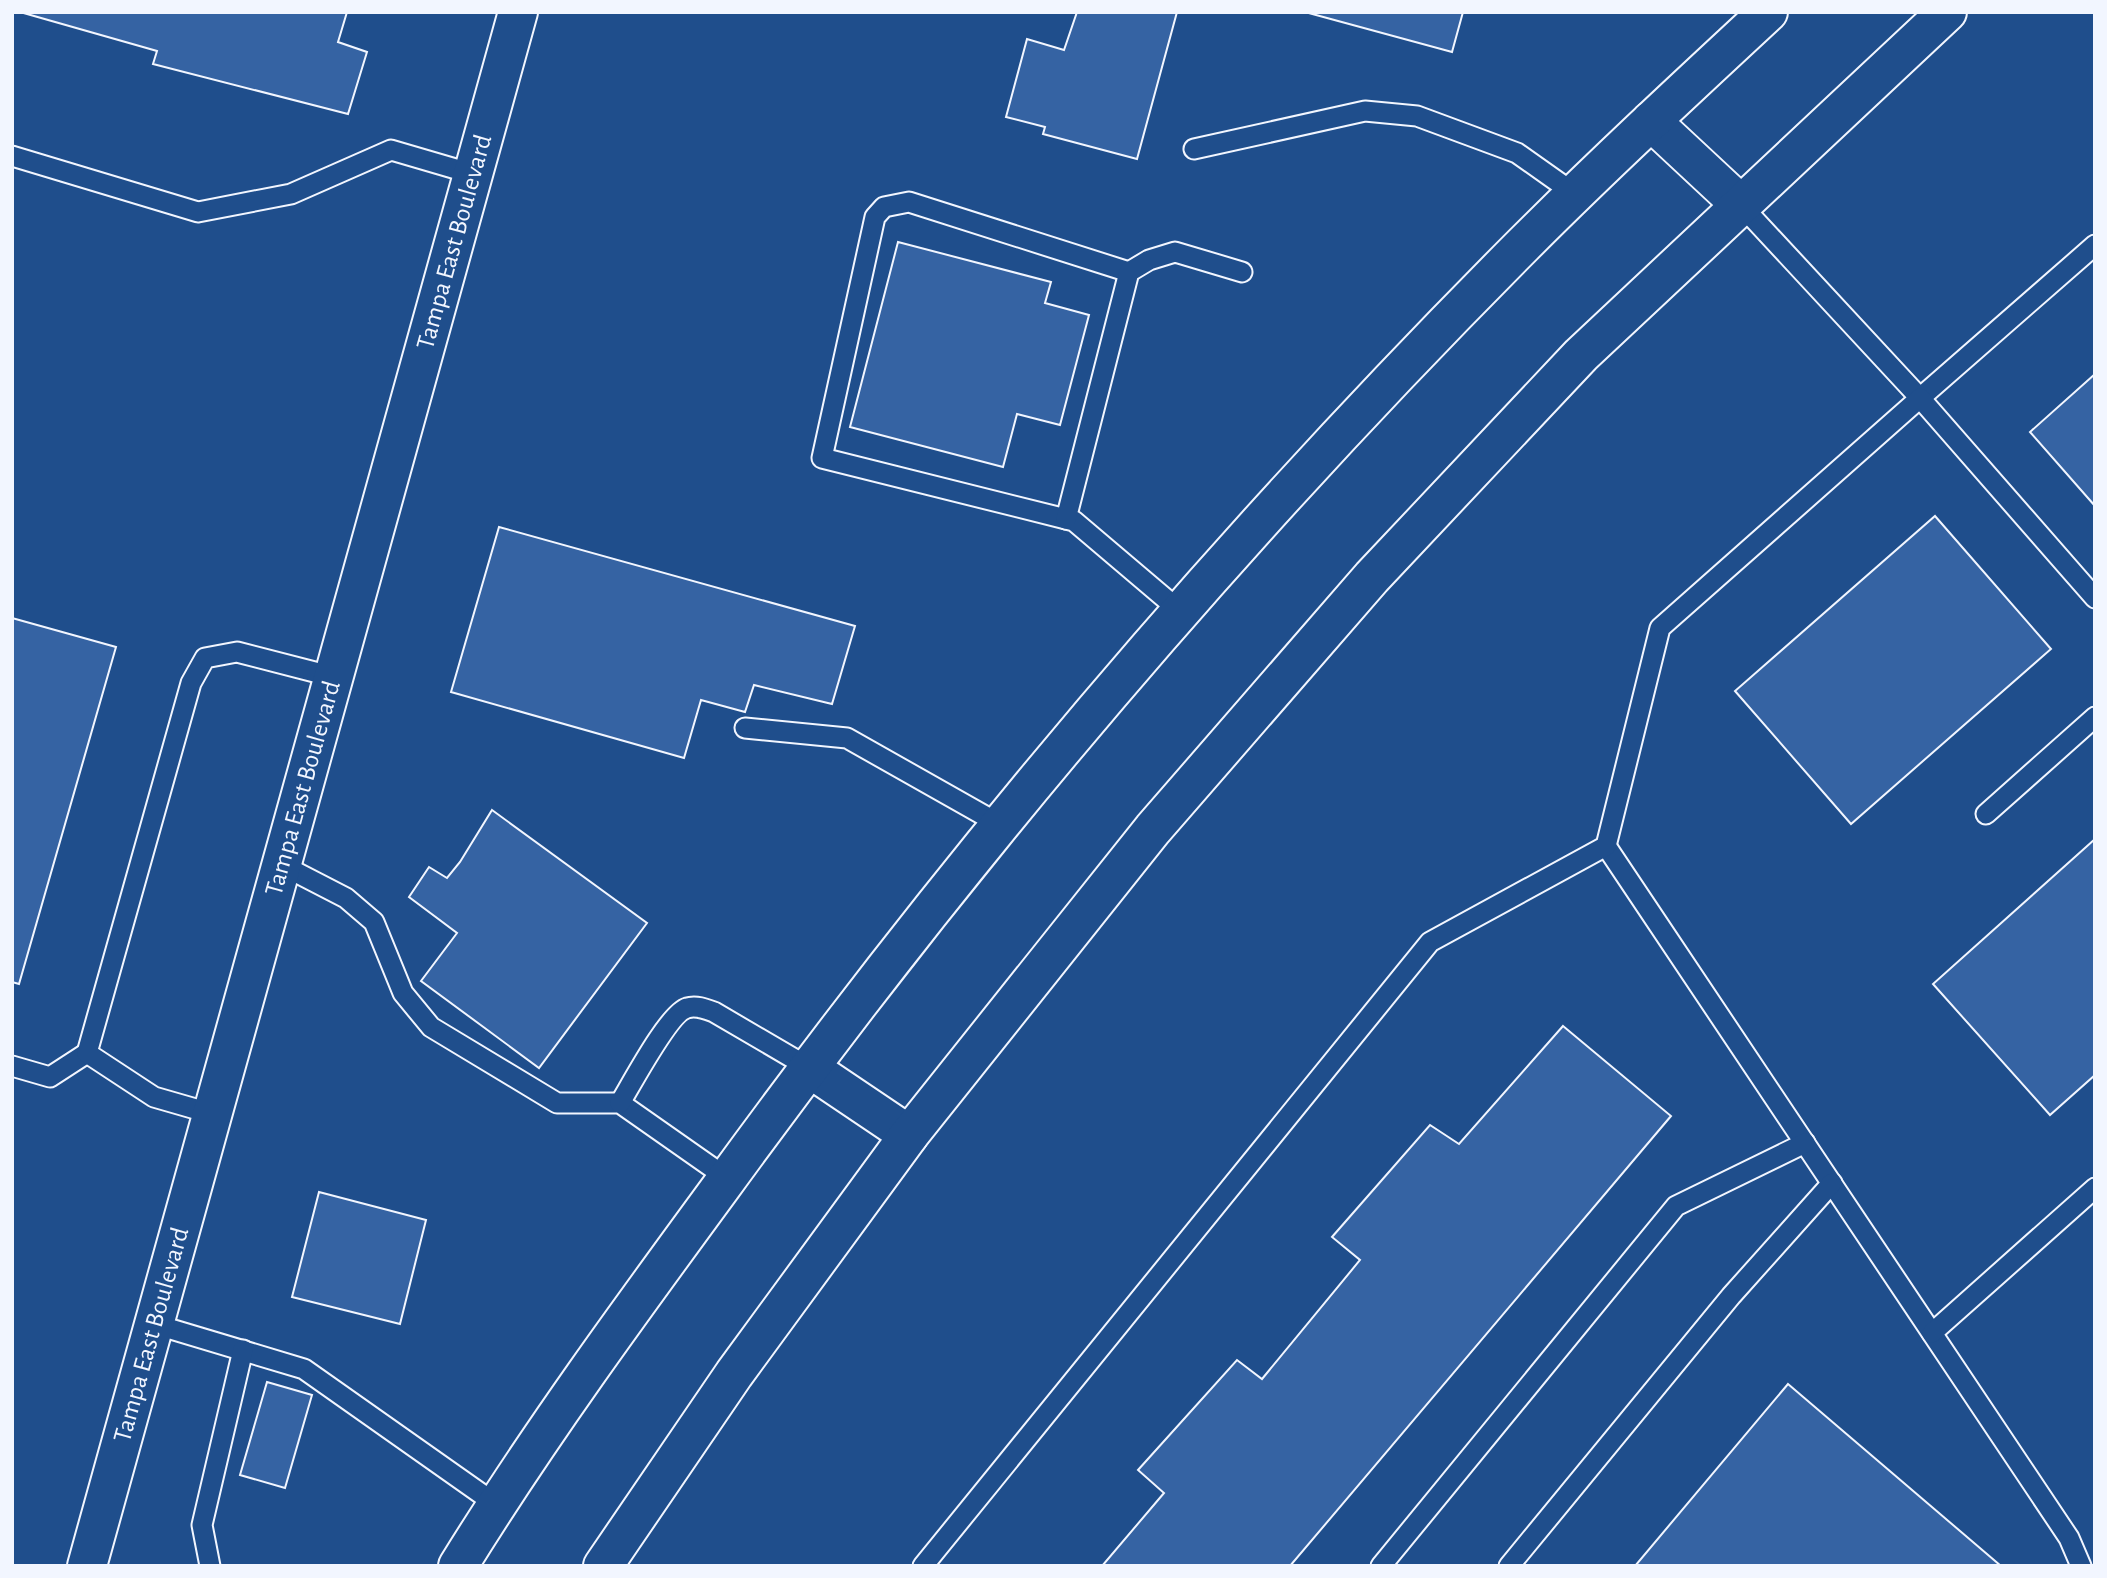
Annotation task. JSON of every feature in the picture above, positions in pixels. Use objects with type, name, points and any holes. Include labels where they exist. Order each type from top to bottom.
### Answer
[{"type":"main road","name":"Tampa East Boulevard","points":[[87,1566],[518,12]]},
{"type":"main road","points":[[603,1566],[734,1374],[909,1135],[1153,829],[1372,578],[1581,355],[1947,12]]},
{"type":"main road","points":[[458,1566],[634,1306],[808,1067],[1001,825],[1180,611],[1377,397],[1575,194],[1762,14]]},
{"type":"main road","points":[[1651,121],[1740,204]]},
{"type":"main road","points":[[808,1067],[909,1135]]},
{"type":"lane","points":[[1195,149],[1365,111],[1417,116],[1517,153],[1575,194]]},
{"type":"lane","points":[[12,156],[198,212],[291,194],[391,150],[473,174]]},
{"type":"lane","points":[[1129,272],[909,202],[884,207],[875,216],[822,458],[1074,520],[1180,611]]},
{"type":"lane","points":[[1740,204],[1920,397],[2095,598]]},
{"type":"lane","points":[[923,1566],[1430,942],[1606,846],[1660,628],[2095,245]]},
{"type":"lane","points":[[1066,519],[1129,272],[1149,260],[1175,252],[1242,272]]},
{"type":"lane","points":[[12,1066],[50,1077],[87,1053],[191,683],[205,658],[237,652],[334,677]]},
{"type":"lane","points":[[1986,814],[2095,717]]},
{"type":"lane","points":[[745,728],[847,738],[1001,825]]},
{"type":"lane","points":[[1606,846],[2068,1538],[2081,1566]]},
{"type":"lane","points":[[282,864],[346,898],[374,922],[403,993],[431,1027],[557,1103],[620,1103],[727,1178]]},
{"type":"lane","points":[[620,1103],[670,1021],[685,1008],[699,1007],[714,1012],[808,1067]]},
{"type":"lane","points":[[87,1053],[154,1097],[212,1114]]},
{"type":"lane","points":[[1381,1566],[1676,1206],[1805,1143]]},
{"type":"lane","points":[[1508,1566],[1731,1296],[1832,1184]]},
{"type":"lane","points":[[1931,1333],[2095,1188]]},
{"type":"lane","points":[[155,1324],[304,1369],[497,1505]]},
{"type":"lane","points":[[211,1566],[202,1525],[243,1350]]},
{"type":"building","points":[[20,12],[347,12],[338,42],[367,52],[348,114],[153,64],[157,51]]},
{"type":"building","points":[[1077,12],[1177,12],[1137,159],[1043,134],[1045,127],[1006,117],[1027,39],[1064,50]]},
{"type":"building","points":[[1305,12],[1463,12],[1452,52]]},
{"type":"building","points":[[898,242],[1051,282],[1045,303],[1089,315],[1060,425],[1017,414],[1003,467],[850,427]]},
{"type":"building","points":[[2095,374],[2095,506],[2030,432]]},
{"type":"building","points":[[1935,516],[2051,649],[1851,824],[1735,691]]},
{"type":"building","points":[[499,527],[855,626],[832,704],[754,685],[745,712],[701,700],[684,758],[451,692]]},
{"type":"building","points":[[12,618],[116,647],[19,984],[12,982]]},
{"type":"building","points":[[492,810],[647,923],[539,1068],[421,981],[457,933],[409,897],[429,867],[447,878]]},
{"type":"building","points":[[2095,839],[2095,1075],[2050,1115],[1933,984]]},
{"type":"building","points":[[1563,1026],[1671,1116],[1290,1566],[1102,1566],[1164,1493],[1138,1470],[1237,1360],[1262,1379],[1360,1260],[1332,1237],[1430,1125],[1459,1144]]},
{"type":"building","points":[[319,1192],[426,1220],[400,1324],[292,1297]]},
{"type":"building","points":[[267,1382],[312,1395],[285,1488],[240,1475]]},
{"type":"building","points":[[1788,1384],[2001,1566],[1635,1566]]}]
